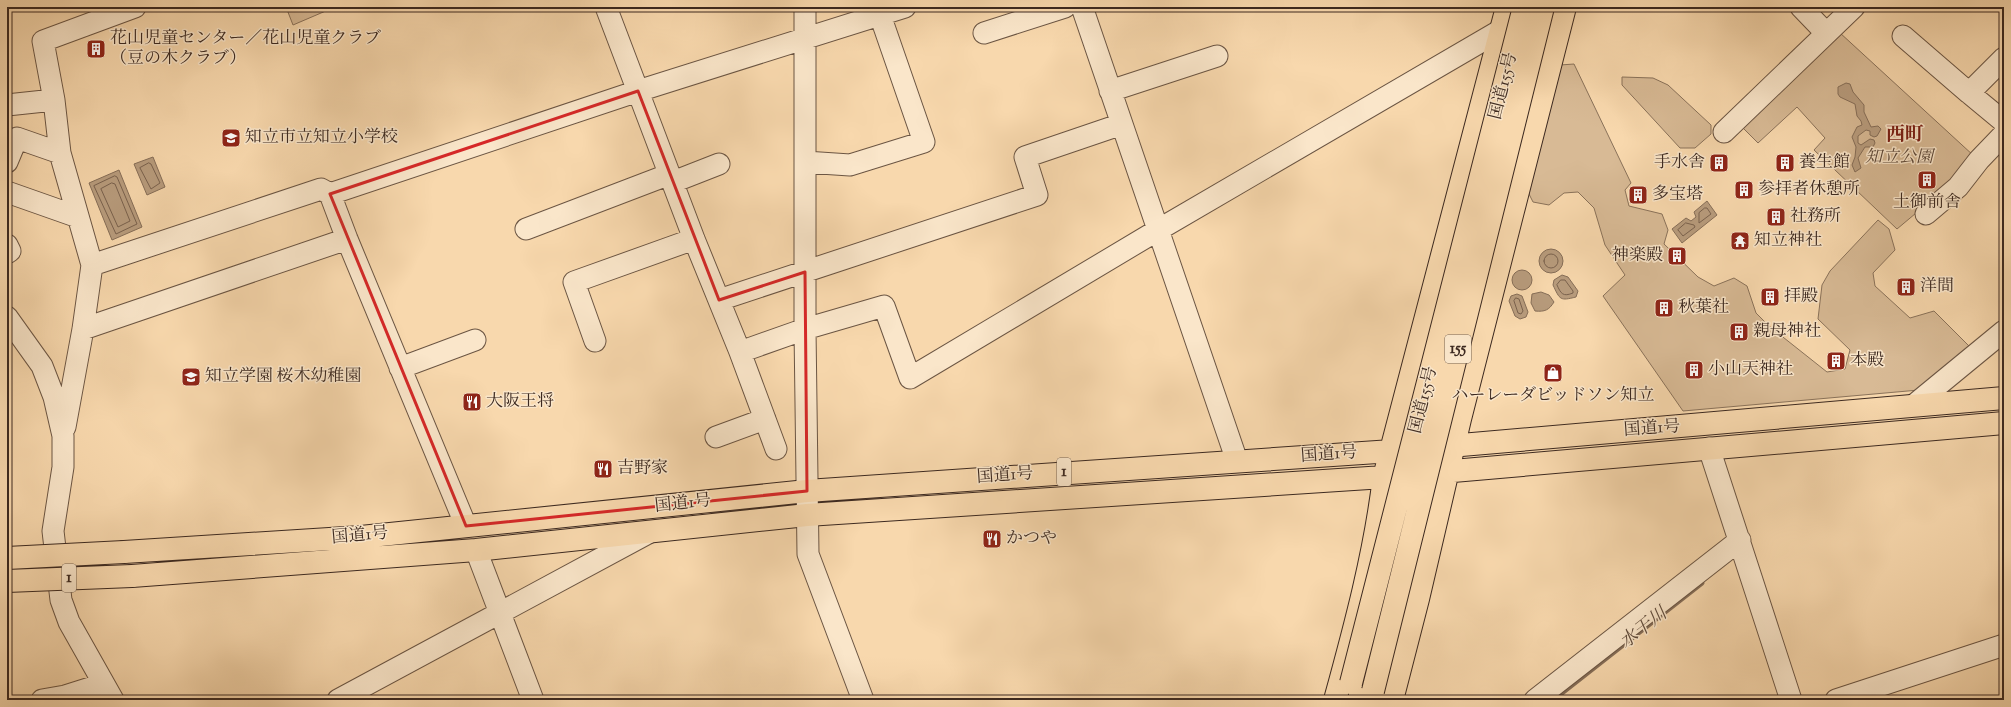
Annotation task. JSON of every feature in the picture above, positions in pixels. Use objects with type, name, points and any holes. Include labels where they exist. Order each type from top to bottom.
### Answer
[{"type":"highway","name":"155","points":[[1336,700],[1360,608],[1384,477],[1507,7]]},
{"type":"highway","name":"国道155号","points":[[1349,692],[1524,7]]},
{"type":"highway","name":"国道155号","points":[[1378,697],[1543,7]]},
{"type":"highway","name":"155","points":[[1378,697],[1448,472],[1559,13]]},
{"type":"highway","name":"国道1号","points":[[7,558],[361,537],[807,491],[1090,470],[1392,451],[1454,444],[1690,426],[2004,398]]},
{"type":"highway","name":"国道1号","points":[[7,581],[132,576],[476,550],[807,516],[1384,477],[2004,423]]},
{"type":"street","points":[[42,700],[65,696],[108,692],[69,622],[61,600],[53,531],[62,467],[63,436],[83,329],[92,266],[60,153],[54,100],[42,41],[135,7]]},
{"type":"street","points":[[606,7],[694,239],[740,352],[776,449]]},
{"type":"street","points":[[805,7],[805,329],[808,554],[863,700]]},
{"type":"street","points":[[330,194],[638,91],[905,7]]},
{"type":"street","points":[[984,34],[1065,7]]},
{"type":"street","points":[[1082,7],[1237,461]]},
{"type":"street","points":[[1801,7],[1826,34]]},
{"type":"street","points":[[1724,132],[1854,7]]},
{"type":"street","points":[[805,162],[850,165],[924,142],[880,15]]},
{"type":"street","points":[[740,352],[805,329],[884,306],[910,378],[1158,230],[1501,30]]},
{"type":"street","points":[[1903,36],[2004,122]]},
{"type":"street","points":[[1110,91],[1217,56]]},
{"type":"street","points":[[1969,93],[2004,58]]},
{"type":"street","points":[[7,105],[54,100]]},
{"type":"street","points":[[719,300],[1037,196],[1025,157],[1122,124]]},
{"type":"street","points":[[1926,214],[1958,186],[1979,160],[2004,134]]},
{"type":"street","points":[[7,162],[17,138],[60,153]]},
{"type":"street","points":[[526,229],[671,178],[719,164]]},
{"type":"street","points":[[92,266],[321,189],[330,194],[347,239],[466,526]]},
{"type":"street","points":[[7,192],[78,217]]},
{"type":"street","points":[[83,329],[347,239]]},
{"type":"street","points":[[595,341],[574,282],[694,239]]},
{"type":"street","points":[[7,245],[10,251],[7,254]]},
{"type":"street","points":[[7,317],[42,366],[54,397],[63,436]]},
{"type":"street","points":[[1914,405],[2004,331]]},
{"type":"street","points":[[400,368],[475,340]]},
{"type":"street","points":[[716,437],[765,419]]},
{"type":"street","points":[[1709,448],[1791,700]]},
{"type":"street","points":[[338,700],[650,532]]},
{"type":"street","points":[[1535,700],[1740,540]]},
{"type":"street","points":[[476,550],[533,700]]},
{"type":"street","points":[[1836,700],[2004,645]]},
{"type":"highlighted area","points":[[638,91],[719,300],[805,272],[807,491],[466,526],[330,194]]},
{"type":"green space","points":[[286,7],[335,7],[293,25]]},
{"type":"green space","name":"知立公園","points":[[1839,32],[1974,156],[1953,182],[1897,229],[1814,150],[1825,138],[1797,107],[1758,143],[1739,124]]},
{"type":"green space","points":[[1574,64],[1631,183],[1625,190],[1629,206],[1662,214],[1668,230],[1664,244],[1698,277],[1714,286],[1734,278],[1747,286],[1756,313],[1769,326],[1827,372],[1845,369],[1850,350],[1818,319],[1822,285],[1830,271],[1878,220],[1889,229],[1895,250],[1873,273],[1875,286],[1910,318],[1934,311],[1969,346],[1919,390],[1683,411],[1603,296],[1625,275],[1605,245],[1594,208],[1578,192],[1564,193],[1549,205],[1533,202],[1528,192],[1560,65]]},
{"type":"green space","points":[[1622,77],[1653,78],[1668,85],[1711,125],[1711,134],[1695,148],[1680,148],[1622,85]]},
{"type":"water","points":[[1846,83],[1850,84],[1853,92],[1864,105],[1864,112],[1871,127],[1878,126],[1881,129],[1877,136],[1874,137],[1870,135],[1870,131],[1866,130],[1858,136],[1858,143],[1861,145],[1870,139],[1874,140],[1875,143],[1873,147],[1865,147],[1858,158],[1861,168],[1855,172],[1852,165],[1856,147],[1852,137],[1857,127],[1862,125],[1857,116],[1855,104],[1840,97],[1838,94],[1838,87]]},
{"type":"water","points":[[153,157],[165,187],[147,195],[134,164]]},
{"type":"water","points":[[119,170],[142,227],[112,240],[89,183]]},
{"type":"water","points":[[1707,201],[1717,215],[1682,243],[1672,229],[1686,218],[1691,221],[1696,217],[1694,212]]},
{"type":"water","points":[[1551,249],[1559,253],[1563,261],[1559,269],[1551,273],[1543,269],[1539,261],[1543,253]]},
{"type":"water","points":[[1522,270],[1529,273],[1532,280],[1529,287],[1522,290],[1515,287],[1512,280],[1515,273]]},
{"type":"water","points":[[1562,275],[1568,277],[1578,291],[1576,297],[1564,299],[1557,294],[1553,285],[1554,280]]},
{"type":"water","points":[[1541,292],[1549,295],[1554,302],[1546,310],[1535,311],[1531,303],[1532,294]]},
{"type":"water","points":[[1517,294],[1522,296],[1528,312],[1526,317],[1520,319],[1515,316],[1509,301],[1511,296]]},
{"type":"waterway","name":"水干川","points":[[1553,700],[1702,583]]},
{"type":"place","name":"花山児童センター／花山児童クラブ （豆の木クラブ）","points":[[96,49]]},
{"type":"place","name":"知立市立知立小学校","points":[[231,138]]},
{"type":"place","name":"手水舎","points":[[1719,163]]},
{"type":"place","name":"養生館","points":[[1785,163]]},
{"type":"place","name":"土御前舎","points":[[1927,180]]},
{"type":"place","name":"参拝者休憩所","points":[[1744,190]]},
{"type":"place","name":"多宝塔","points":[[1638,195]]},
{"type":"place","name":"社務所","points":[[1776,217]]},
{"type":"place","name":"知立神社","points":[[1740,241]]},
{"type":"place","name":"神楽殿","points":[[1677,256]]},
{"type":"place","name":"洋間","points":[[1906,287]]},
{"type":"place","name":"拝殿","points":[[1770,297]]},
{"type":"place","name":"秋葉社","points":[[1664,308]]},
{"type":"place","name":"親母神社","points":[[1739,332]]},
{"type":"place","name":"本殿","points":[[1836,361]]},
{"type":"place","name":"小山天神社","points":[[1694,370]]},
{"type":"place","name":"ハーレーダビッドソン知立","points":[[1553,373]]},
{"type":"place","name":"知立学園 桜木幼稚園","points":[[191,377]]},
{"type":"place","name":"大阪王将","points":[[472,402]]},
{"type":"place","name":"吉野家","points":[[603,469]]},
{"type":"place","name":"かつや","points":[[992,539]]},
{"type":"district","name":"西町","points":[[1905,135]]}]
